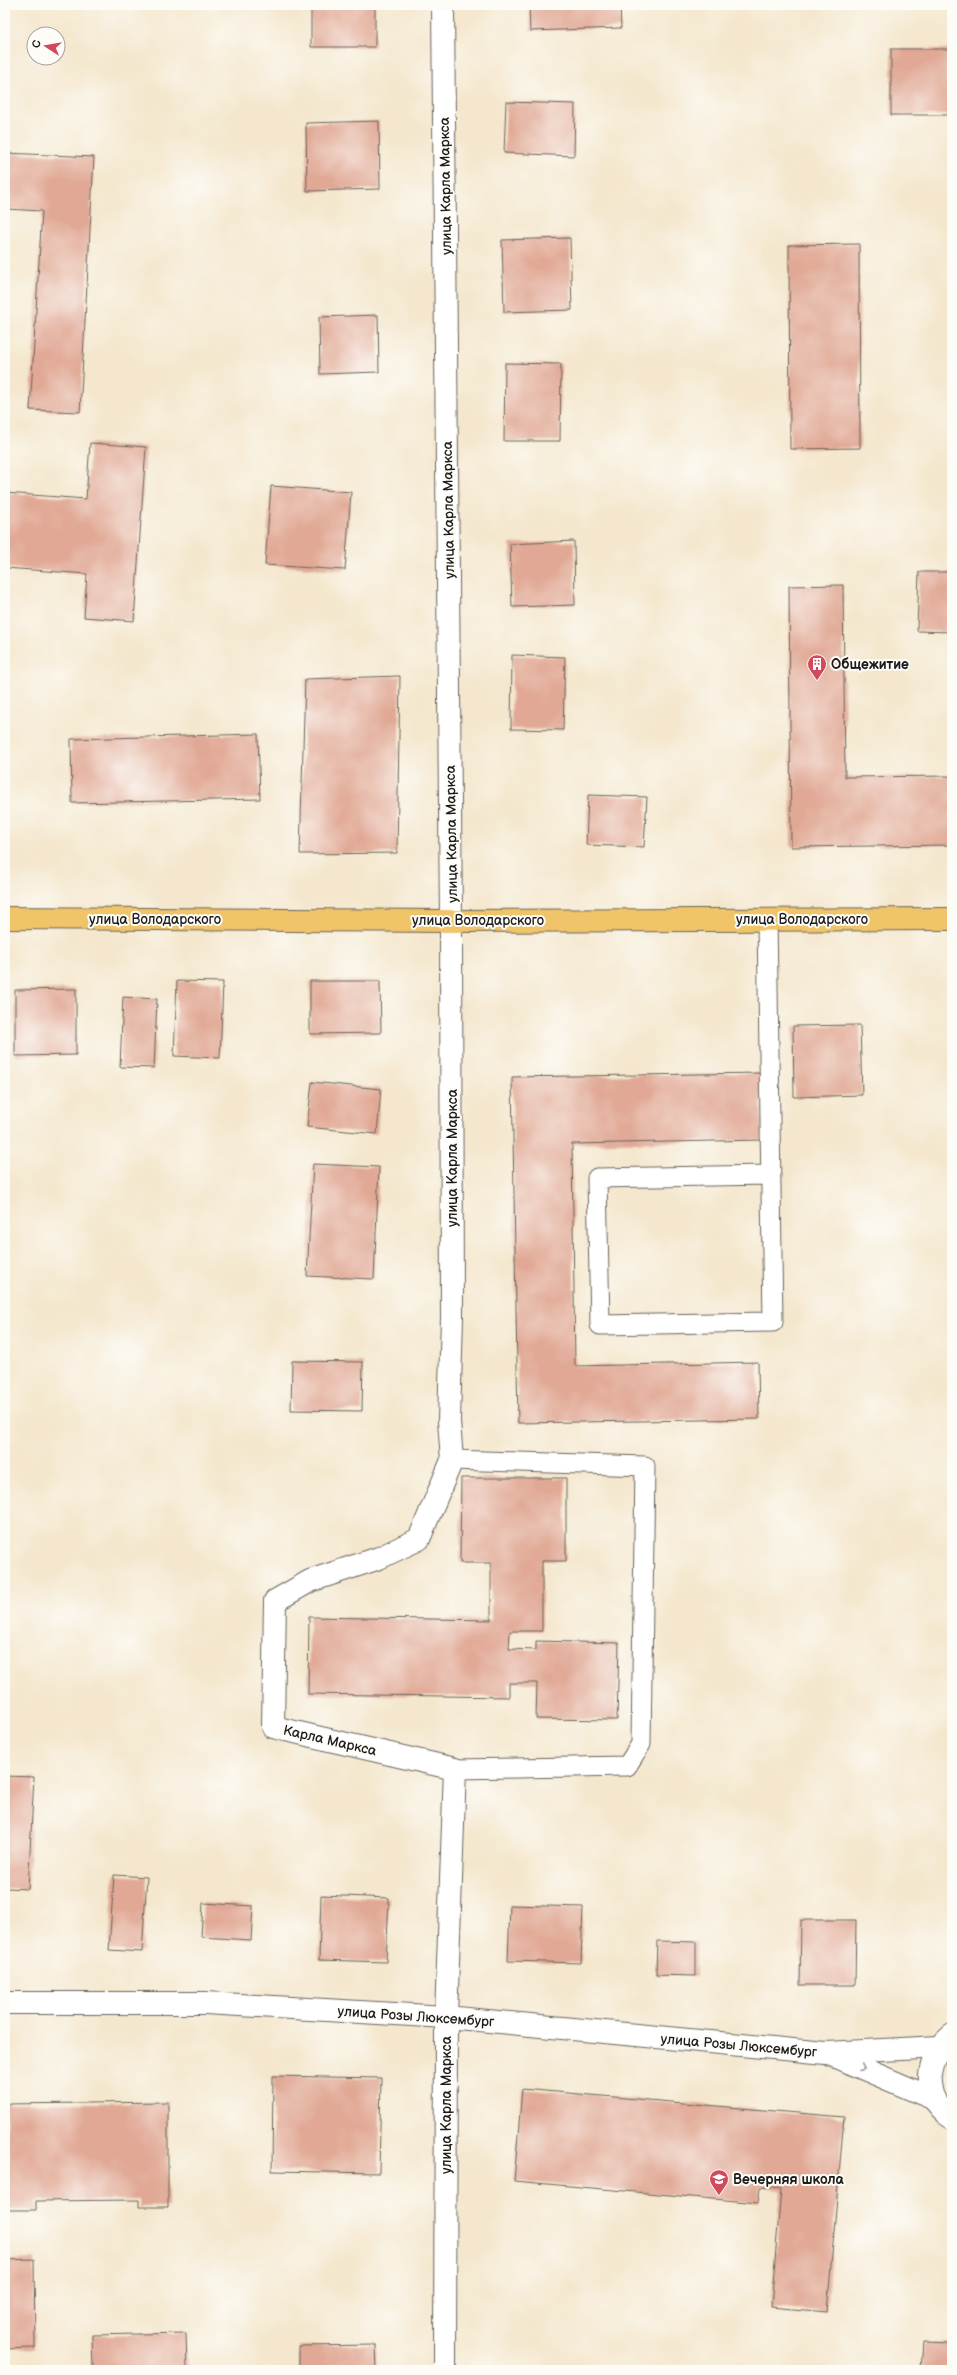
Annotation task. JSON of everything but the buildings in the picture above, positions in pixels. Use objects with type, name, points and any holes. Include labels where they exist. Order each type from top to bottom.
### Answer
[{"type":"main road","name":"улица Володарского","points":[[5,918],[451,921],[952,919]]},
{"type":"street","name":"улица Карла Маркса","points":[[310,1581],[380,1558],[419,1539],[452,1460],[449,1421],[452,1317],[451,921],[443,5]]},
{"type":"street","name":"Карла Маркса","points":[[310,1581],[274,1601],[273,1726],[455,1769]]},
{"type":"street","name":"улица Карла Маркса","points":[[445,2370],[446,2017],[455,1769]]},
{"type":"street","name":"улица Розы Люксембург","points":[[5,2003],[205,2003],[446,2017],[826,2053]]},
{"type":"street","points":[[826,2053],[945,2041]]},
{"type":"street","points":[[945,2041],[934,2054],[929,2077],[934,2098],[944,2113],[952,2118]]},
{"type":"street","points":[[826,2053],[934,2098]]},
{"type":"lane","points":[[767,919],[771,1175],[773,1322],[600,1325],[597,1178],[771,1175]]},
{"type":"lane","points":[[452,1460],[645,1466],[641,1744],[627,1766],[455,1769]]},
{"type":"place","name":"Общежитие","points":[[817,681]]},
{"type":"place","name":"Вечерняя школа","points":[[719,2196]]}]
